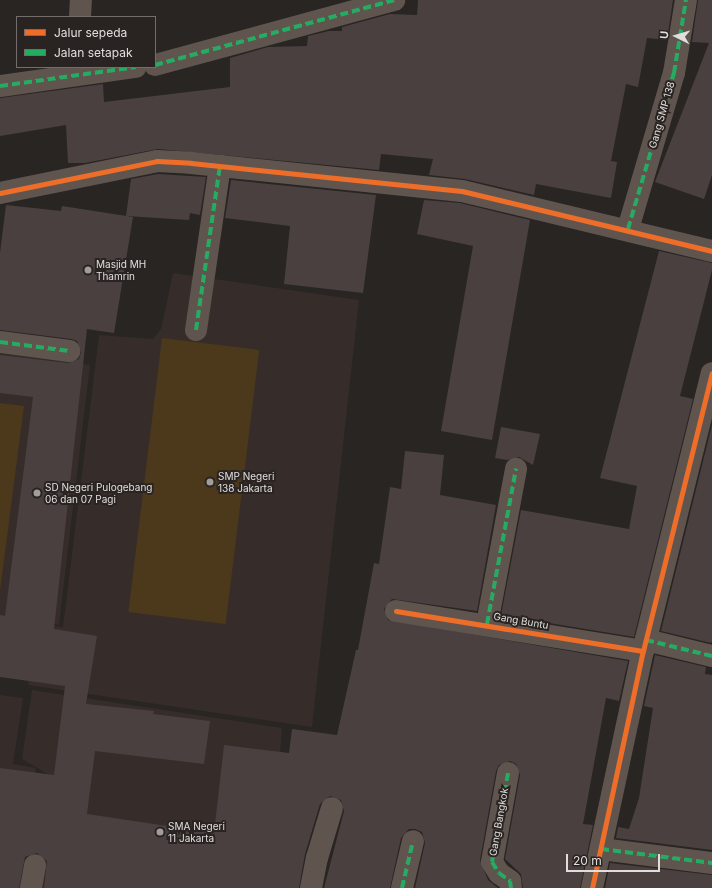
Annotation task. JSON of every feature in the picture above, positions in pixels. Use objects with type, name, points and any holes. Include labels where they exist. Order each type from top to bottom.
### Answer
[{"type":"street","points":[[80,16],[81,0]]},
{"type":"street","points":[[156,65],[394,0]]},
{"type":"street","name":"Gang SMP 138","points":[[628,229],[674,73],[686,0]]},
{"type":"street","points":[[0,86],[129,68]]},
{"type":"street","points":[[0,193],[157,161],[220,166],[462,191],[712,250]]},
{"type":"street","points":[[196,330],[220,166]]},
{"type":"street","points":[[0,342],[69,351]]},
{"type":"street","points":[[592,888],[645,646],[712,373]]},
{"type":"street","points":[[487,624],[516,469]]},
{"type":"street","name":"Gang Buntu","points":[[396,611],[712,656]]},
{"type":"street","name":"Gang Bangkok","points":[[508,773],[492,862],[499,873],[510,881],[511,888]]},
{"type":"street","points":[[311,888],[317,858],[332,808]]},
{"type":"street","points":[[402,888],[413,841]]},
{"type":"street","points":[[601,849],[712,863]]},
{"type":"street","points":[[31,888],[35,865]]},
{"type":"shaded area","name":"SMP Negeri 138 Jakarta","points":[[173,273],[359,300],[312,727],[28,685],[37,624],[63,627],[99,335],[153,339],[161,329]]},
{"type":"shaded area","points":[[162,338],[259,350],[226,624],[128,612]]},
{"type":"shaded area","name":"SD Negeri Pulogebang 06 dan 07 Pagi","points":[[0,349],[90,365],[59,625],[35,621],[0,675]]},
{"type":"shaded area","points":[[0,403],[24,406],[0,591]]},
{"type":"shaded area","name":"SMA Negeri 11 Jakarta","points":[[32,690],[282,728],[270,888],[39,888],[51,776],[22,759]]},
{"type":"shaded area","points":[[0,695],[23,698],[13,764],[36,768],[20,888],[0,888]]},
{"type":"building","points":[[418,0],[673,0],[667,40],[647,38],[638,87],[626,84],[611,161],[617,162],[611,198],[536,184],[534,195],[465,179],[429,175],[433,159],[381,154],[379,170],[158,149],[85,163],[68,163],[66,125],[0,136],[0,98],[103,84],[104,102],[230,87],[230,58],[268,47],[307,46],[308,36],[329,31],[342,31],[342,27],[390,14],[417,15]]},
{"type":"building","points":[[698,0],[712,0],[712,175],[704,199],[655,182],[709,43],[692,42]]},
{"type":"building","points":[[158,174],[206,177],[200,215],[190,213],[189,220],[126,216],[131,179]]},
{"type":"building","points":[[231,180],[376,195],[363,293],[284,284],[290,226],[225,218]]},
{"type":"building","points":[[424,200],[460,203],[530,220],[492,440],[441,431],[473,246],[417,234]]},
{"type":"building","points":[[6,205],[61,211],[62,206],[133,217],[114,333],[87,329],[54,629],[97,636],[86,704],[154,711],[153,714],[210,721],[204,764],[95,751],[87,814],[214,833],[224,745],[289,753],[292,729],[337,735],[356,650],[358,650],[374,563],[379,564],[390,487],[401,489],[405,451],[444,455],[440,495],[496,505],[477,611],[392,599],[384,609],[388,620],[628,661],[619,701],[606,698],[583,824],[593,825],[580,888],[523,888],[521,874],[505,859],[520,775],[516,764],[510,761],[499,765],[496,771],[480,860],[488,880],[498,888],[415,888],[425,843],[422,832],[415,829],[409,829],[401,838],[390,888],[324,888],[344,811],[341,800],[330,796],[320,804],[305,854],[299,888],[44,888],[47,861],[37,853],[25,857],[19,888],[0,888],[0,768],[54,775],[65,686],[0,677],[0,615],[5,616],[33,397],[0,393],[0,355],[68,363],[79,359],[81,352],[77,341],[71,339],[0,330],[0,253]]},
{"type":"building","points":[[659,251],[712,263],[712,270],[680,396],[693,399],[634,637],[501,615],[521,510],[629,529],[637,486],[600,478]]},
{"type":"building","points":[[712,425],[712,641],[711,643],[661,631]]},
{"type":"building","points":[[501,427],[540,434],[533,465],[519,457],[507,460],[495,458]]},
{"type":"building","points":[[655,655],[706,667],[705,674],[712,675],[712,850],[616,838],[618,827],[629,829],[639,798],[653,708],[644,706]]},
{"type":"building","points":[[610,863],[712,875],[712,888],[605,888]]},
{"type":"marked path","points":[[156,65],[394,0]]},
{"type":"marked path","points":[[628,229],[674,73],[686,0]]},
{"type":"marked path","points":[[0,86],[129,68]]},
{"type":"marked path","points":[[196,330],[220,166]]},
{"type":"marked path","points":[[0,342],[69,351]]},
{"type":"marked path","points":[[487,624],[516,469]]},
{"type":"marked path","points":[[646,640],[712,656]]},
{"type":"marked path","points":[[508,773],[492,862],[499,873],[510,881],[511,888]]},
{"type":"marked path","points":[[402,888],[413,841]]},
{"type":"marked path","points":[[601,849],[712,863]]},
{"type":"cycle path","points":[[0,193],[157,161],[191,163],[462,191],[712,251]]},
{"type":"cycle path","points":[[592,888],[643,651],[712,373]]},
{"type":"cycle path","points":[[396,611],[643,651]]},
{"type":"place","name":"Masjid MH Thamrin","points":[[88,270]]},
{"type":"place","name":"SMP Negeri 138 Jakarta","points":[[210,482]]},
{"type":"place","name":"SD Negeri Pulogebang 06 dan 07 Pagi","points":[[37,493]]},
{"type":"place","name":"SMA Negeri 11 Jakarta","points":[[160,832]]}]
